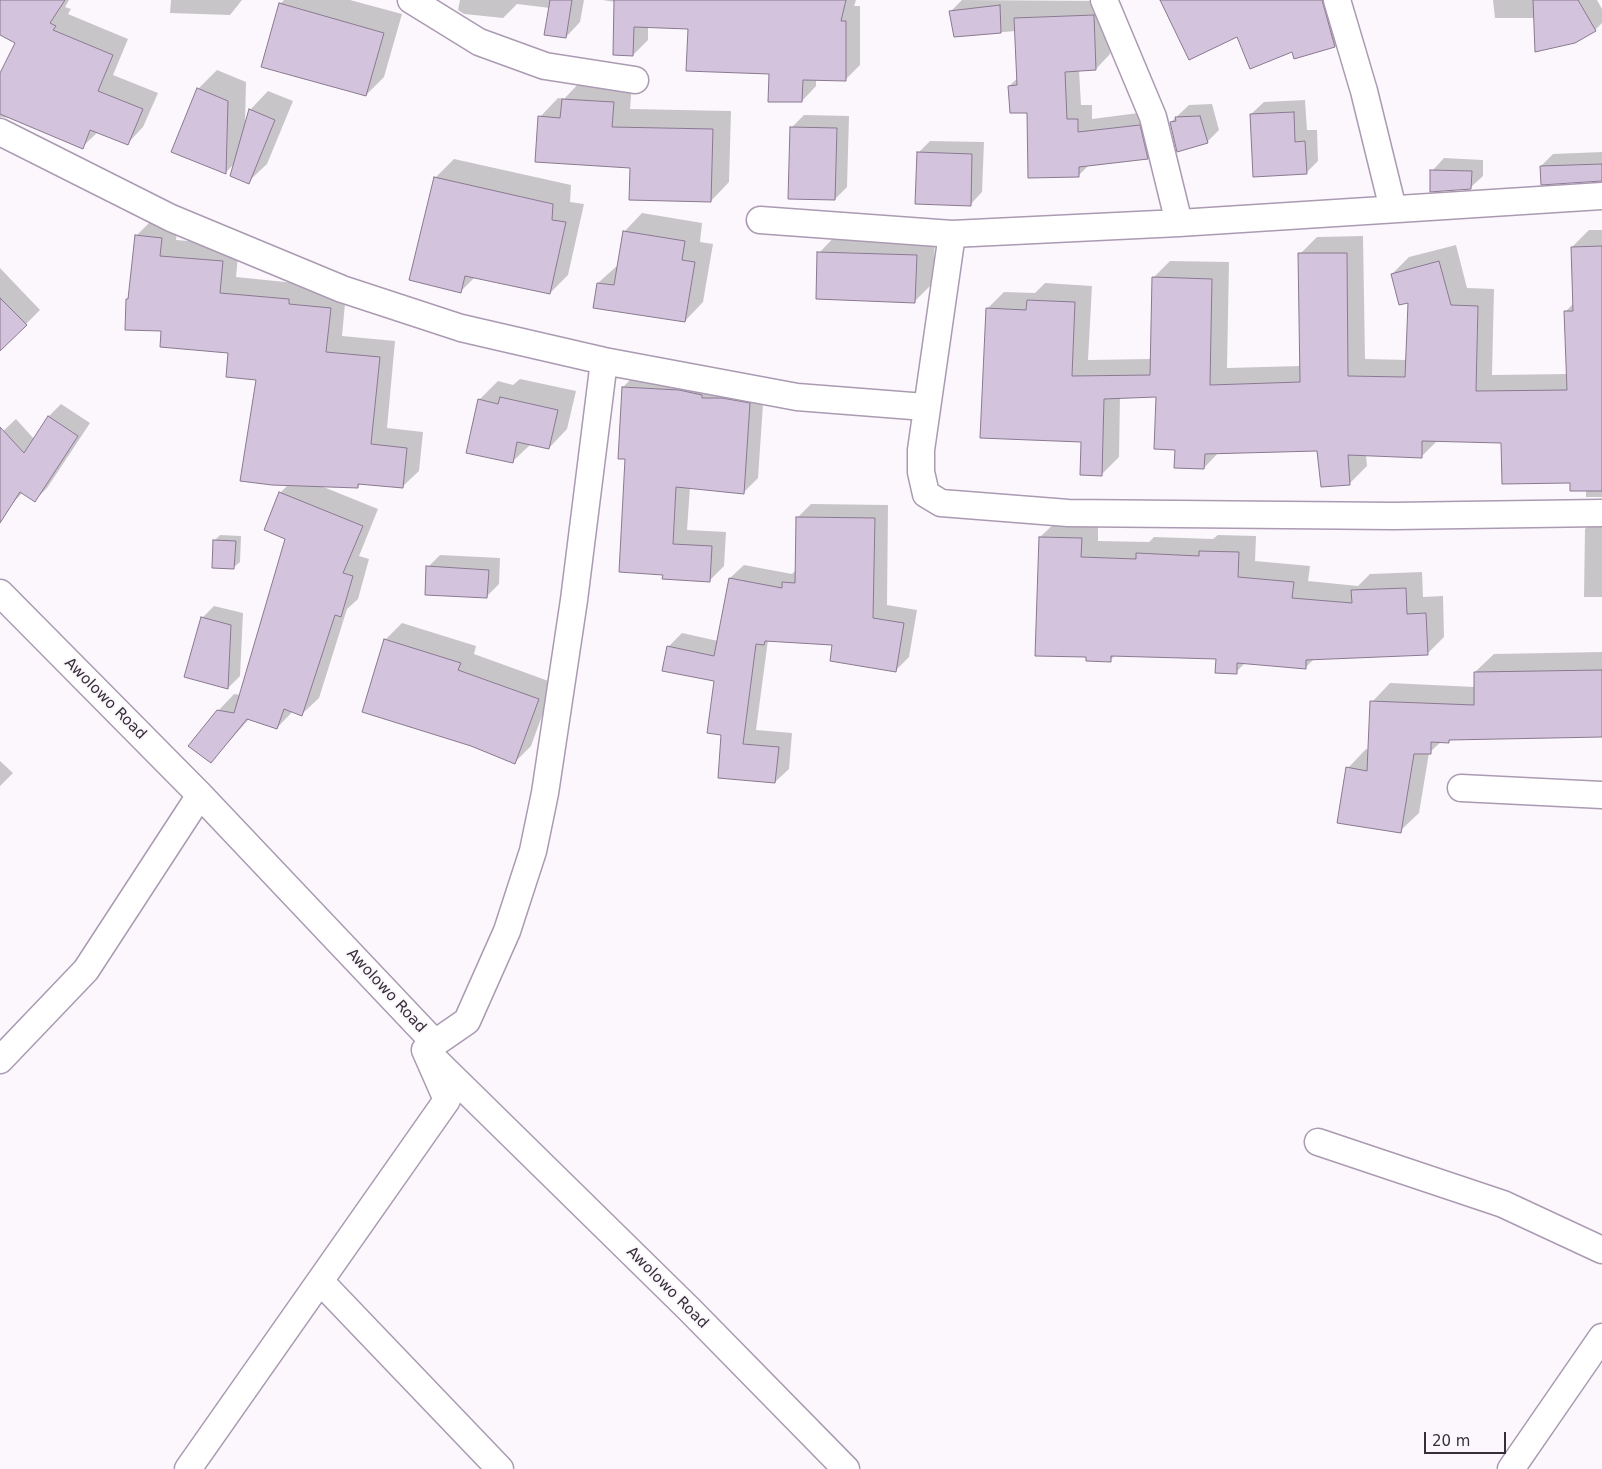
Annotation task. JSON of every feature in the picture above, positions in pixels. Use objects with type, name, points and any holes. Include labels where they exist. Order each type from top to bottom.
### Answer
[{"type":"street","points":[[411,0],[479,42],[545,66],[635,80]]},
{"type":"street","points":[[1104,0],[1153,117],[1179,223]]},
{"type":"street","points":[[1337,0],[1364,91],[1392,210]]},
{"type":"street","points":[[0,132],[171,218],[342,289],[461,328],[604,361],[797,398],[926,407]]},
{"type":"street","points":[[760,220],[952,234],[1179,223],[1602,196]]},
{"type":"street","points":[[952,234],[926,407],[920,472],[926,494],[941,503],[1068,513],[1394,516],[1602,513]]},
{"type":"street","points":[[188,1469],[322,1282],[447,1100],[425,1050],[467,1020],[507,931],[533,851],[545,794],[574,600],[604,361]]},
{"type":"street","name":"Awolowo Road","points":[[0,593],[200,795],[433,1041],[425,1050],[690,1310],[846,1469]]},
{"type":"street","points":[[1461,788],[1602,795]]},
{"type":"street","points":[[0,1060],[86,970],[200,795]]},
{"type":"street","points":[[1318,1142],[1503,1204],[1602,1250]]},
{"type":"street","points":[[322,1282],[500,1469]]},
{"type":"street","points":[[1511,1469],[1602,1337]]},
{"type":"building","points":[[0,0],[65,0],[50,23],[56,26],[53,30],[113,55],[98,91],[143,109],[128,145],[90,130],[83,149],[0,114],[0,73],[15,43],[0,35]]},
{"type":"building","points":[[550,0],[572,0],[566,38],[544,35]]},
{"type":"building","points":[[614,0],[846,0],[841,21],[846,21],[846,81],[803,80],[802,102],[768,102],[769,74],[686,71],[688,29],[634,27],[633,56],[613,55]]},
{"type":"building","points":[[1160,0],[1322,0],[1335,47],[1294,59],[1292,52],[1250,69],[1237,37],[1189,60]]},
{"type":"building","points":[[1533,0],[1578,0],[1596,31],[1575,43],[1535,52]]},
{"type":"building","points":[[279,3],[384,33],[366,96],[261,67]]},
{"type":"building","points":[[1000,5],[1001,33],[954,37],[949,11]]},
{"type":"building","points":[[1094,15],[1096,70],[1065,72],[1067,119],[1078,119],[1078,132],[1140,125],[1148,159],[1079,167],[1079,177],[1028,178],[1027,113],[1010,113],[1008,86],[1017,85],[1014,18]]},
{"type":"building","points":[[197,88],[228,101],[226,174],[171,152]]},
{"type":"building","points":[[562,99],[614,102],[612,127],[713,129],[711,202],[629,200],[630,168],[535,162],[538,116],[560,118]]},
{"type":"building","points":[[249,109],[275,120],[249,184],[230,176]]},
{"type":"building","points":[[1294,112],[1295,142],[1305,141],[1307,174],[1253,177],[1250,114]]},
{"type":"building","points":[[1200,116],[1208,143],[1177,152],[1170,122],[1176,121],[1175,117]]},
{"type":"building","points":[[790,127],[837,128],[835,200],[788,199]]},
{"type":"building","points":[[917,152],[972,154],[971,206],[915,204]]},
{"type":"building","points":[[1602,164],[1602,181],[1541,185],[1540,166]]},
{"type":"building","points":[[1430,170],[1472,171],[1471,189],[1430,192]]},
{"type":"building","points":[[434,177],[553,204],[552,220],[566,222],[550,294],[465,276],[461,293],[409,280]]},
{"type":"building","points":[[623,231],[685,241],[682,260],[695,262],[685,322],[593,308],[597,283],[614,285]]},
{"type":"building","points":[[135,235],[162,238],[160,256],[223,261],[220,293],[289,299],[289,304],[331,308],[326,352],[380,357],[371,444],[407,448],[403,488],[358,484],[358,488],[272,485],[240,481],[256,380],[226,377],[228,353],[160,347],[161,331],[125,330],[126,299],[128,299]]},
{"type":"building","points":[[1602,246],[1602,491],[1570,491],[1570,483],[1502,484],[1501,443],[1422,441],[1422,458],[1348,455],[1350,485],[1321,487],[1317,451],[1205,454],[1204,469],[1174,468],[1175,450],[1154,449],[1156,397],[1104,399],[1102,476],[1080,475],[1081,442],[980,438],[986,308],[1026,310],[1027,300],[1075,302],[1072,376],[1150,375],[1152,277],[1212,279],[1210,385],[1300,382],[1298,253],[1347,253],[1348,376],[1405,377],[1408,303],[1399,305],[1391,274],[1439,261],[1451,305],[1478,306],[1476,391],[1567,390],[1564,311],[1573,311],[1571,247]]},
{"type":"building","points":[[817,252],[917,255],[915,303],[816,299]]},
{"type":"building","points":[[0,298],[27,325],[0,351]]},
{"type":"building","points":[[622,387],[679,390],[702,395],[702,398],[722,398],[750,403],[744,494],[676,487],[673,544],[712,546],[710,582],[662,579],[663,575],[619,572],[625,459],[618,459]]},
{"type":"building","points":[[500,397],[558,410],[549,449],[517,442],[513,463],[466,453],[478,399],[498,404]]},
{"type":"building","points":[[48,416],[78,436],[35,502],[20,492],[0,523],[0,427],[24,453]]},
{"type":"building","points":[[279,492],[363,526],[343,573],[353,576],[341,617],[335,615],[302,716],[284,709],[277,729],[247,719],[211,763],[188,746],[217,710],[234,713],[285,539],[264,530]]},
{"type":"building","points":[[796,517],[875,518],[873,618],[904,623],[896,672],[830,661],[832,645],[765,641],[764,645],[756,644],[743,744],[779,747],[775,783],[718,778],[721,735],[707,733],[714,681],[662,671],[667,646],[714,656],[729,578],[782,588],[782,582],[795,583]]},
{"type":"building","points":[[1039,537],[1082,538],[1081,557],[1136,559],[1136,553],[1199,556],[1199,551],[1239,552],[1238,577],[1294,582],[1292,598],[1352,603],[1351,590],[1406,588],[1407,614],[1426,613],[1428,655],[1306,660],[1306,669],[1237,663],[1237,674],[1215,673],[1216,659],[1111,656],[1111,662],[1086,661],[1086,657],[1035,656]]},
{"type":"building","points":[[213,540],[236,541],[234,569],[212,568]]},
{"type":"building","points":[[426,566],[489,570],[487,598],[425,595]]},
{"type":"building","points":[[201,617],[231,625],[228,689],[184,677]]},
{"type":"building","points":[[384,639],[461,663],[458,670],[539,699],[515,764],[471,746],[362,712]]},
{"type":"building","points":[[1602,670],[1602,737],[1449,740],[1449,743],[1431,742],[1431,754],[1414,754],[1401,833],[1337,823],[1346,767],[1367,771],[1370,701],[1474,705],[1474,672]]}]
